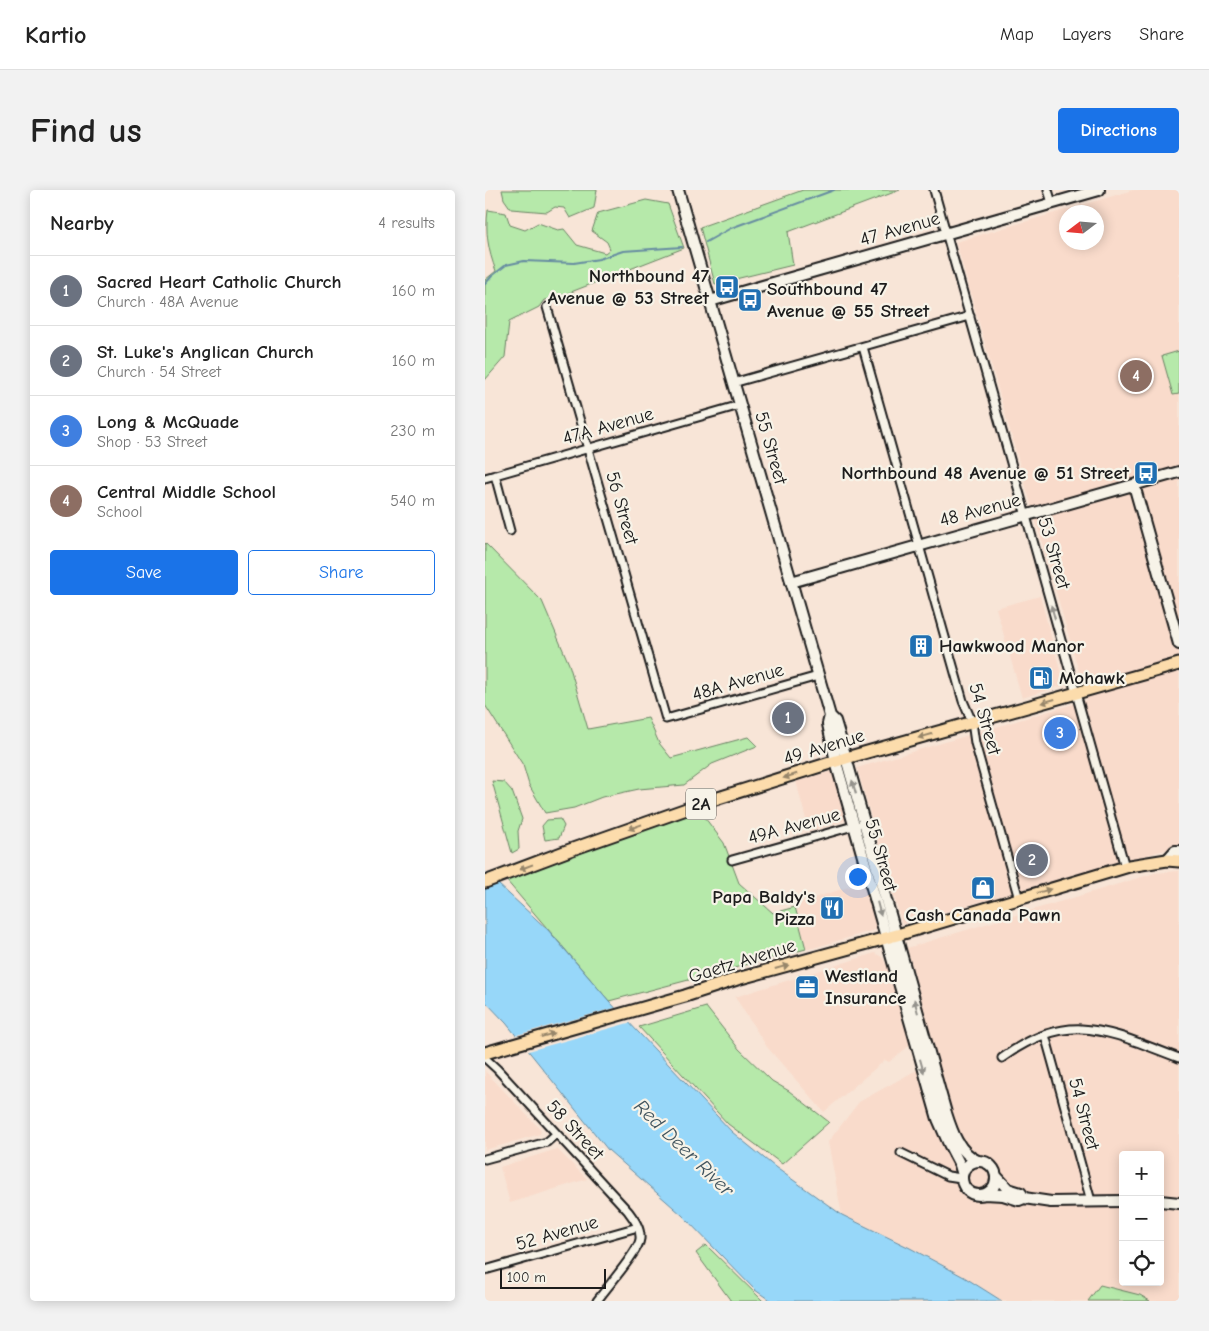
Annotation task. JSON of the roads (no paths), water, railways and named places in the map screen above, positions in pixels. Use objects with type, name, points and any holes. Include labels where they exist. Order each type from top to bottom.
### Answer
[{"type":"main road","name":"49 Avenue","points":[[485,882],[672,814],[841,760],[1179,664]]},
{"type":"main road","name":"Gaetz Avenue","points":[[485,1052],[685,996],[737,979],[1125,867],[1173,860]]},
{"type":"street","name":"55 Street","points":[[678,190],[818,676],[830,716],[835,721],[841,760],[891,936],[938,1120],[960,1164],[962,1175]]},
{"type":"street","name":"53 Street","points":[[934,190],[1125,867]]},
{"type":"street","points":[[1048,190],[1052,203]]},
{"type":"street","name":"47 Avenue","points":[[710,302],[1099,190]]},
{"type":"street","name":"56 Street","points":[[547,307],[666,719]]},
{"type":"street","points":[[733,383],[970,316]]},
{"type":"street","name":"54 Street","points":[[863,347],[961,693],[972,722],[975,744],[1019,899]]},
{"type":"street","name":"47A Avenue","points":[[485,478],[740,405]]},
{"type":"street","name":"48 Avenue","points":[[791,582],[1179,472]]},
{"type":"street","points":[[495,475],[510,531]]},
{"type":"street","points":[[1134,485],[1179,644]]},
{"type":"street","name":"48A Avenue","points":[[666,719],[818,676]]},
{"type":"street","name":"49A Avenue","points":[[732,860],[860,824]]},
{"type":"street","name":"Gaetz Avenue","points":[[1173,860],[1175,851],[1179,851]]},
{"type":"street","name":"55 Street","points":[[891,936],[950,1125],[965,1153],[978,1160]]},
{"type":"street","points":[[1002,1058],[1019,1046],[1045,1035],[1073,1028],[1102,1030],[1179,1058]]},
{"type":"street","name":"54 Street","points":[[1045,1035],[1091,1202]]},
{"type":"street","name":"58 Street","points":[[485,1058],[628,1210],[638,1227]]},
{"type":"street","points":[[485,1159],[547,1142],[556,1134]]},
{"type":"street","points":[[901,1153],[948,1176],[962,1175]]},
{"type":"street","points":[[985,1194],[994,1187],[995,1171],[988,1163],[978,1160],[968,1164],[962,1175],[962,1183],[968,1192],[978,1196],[985,1194],[1003,1195],[1019,1200],[1024,1198],[1051,1202],[1119,1201]]},
{"type":"street","points":[[996,1176],[1008,1189],[1021,1194],[1024,1198]]},
{"type":"street","points":[[1164,1201],[1179,1203]]},
{"type":"street","points":[[597,1301],[640,1241],[638,1227]]},
{"type":"street","name":"52 Avenue","points":[[485,1270],[638,1227]]},
{"type":"water","name":"Red Deer River","points":[[485,872],[548,930],[609,1001],[732,1132],[775,1167],[842,1215],[964,1277],[1002,1301],[771,1301],[755,1290],[682,1215],[608,1150],[506,1023],[485,1001]]},
{"type":"waterway","points":[[706,242],[731,228],[834,190]]},
{"type":"waterway","points":[[485,284],[506,265],[524,261],[574,263],[599,259],[623,251],[682,247]]},
{"type":"place","name":"Northbound 47 Avenue @ 53 Street","points":[[727,287]]},
{"type":"place","name":"Southbound 47 Avenue @ 55 Street","points":[[750,300]]},
{"type":"place","name":"Central Middle School","points":[[1136,376]]},
{"type":"place","name":"Northbound 48 Avenue @ 51 Street","points":[[1146,473]]},
{"type":"place","name":"Hawkwood Manor","points":[[921,646]]},
{"type":"place","name":"Mohawk","points":[[1041,678]]},
{"type":"place","name":"Sacred Heart Catholic Church","points":[[788,718]]},
{"type":"place","name":"Long & McQuade","points":[[1060,733]]},
{"type":"place","name":"St. Luke's Anglican Church","points":[[1032,860]]},
{"type":"place","name":"Cash Canada Pawn","points":[[983,888]]},
{"type":"place","name":"Papa Baldy's Pizza","points":[[832,908]]},
{"type":"place","name":"Westland Insurance","points":[[807,987]]}]
